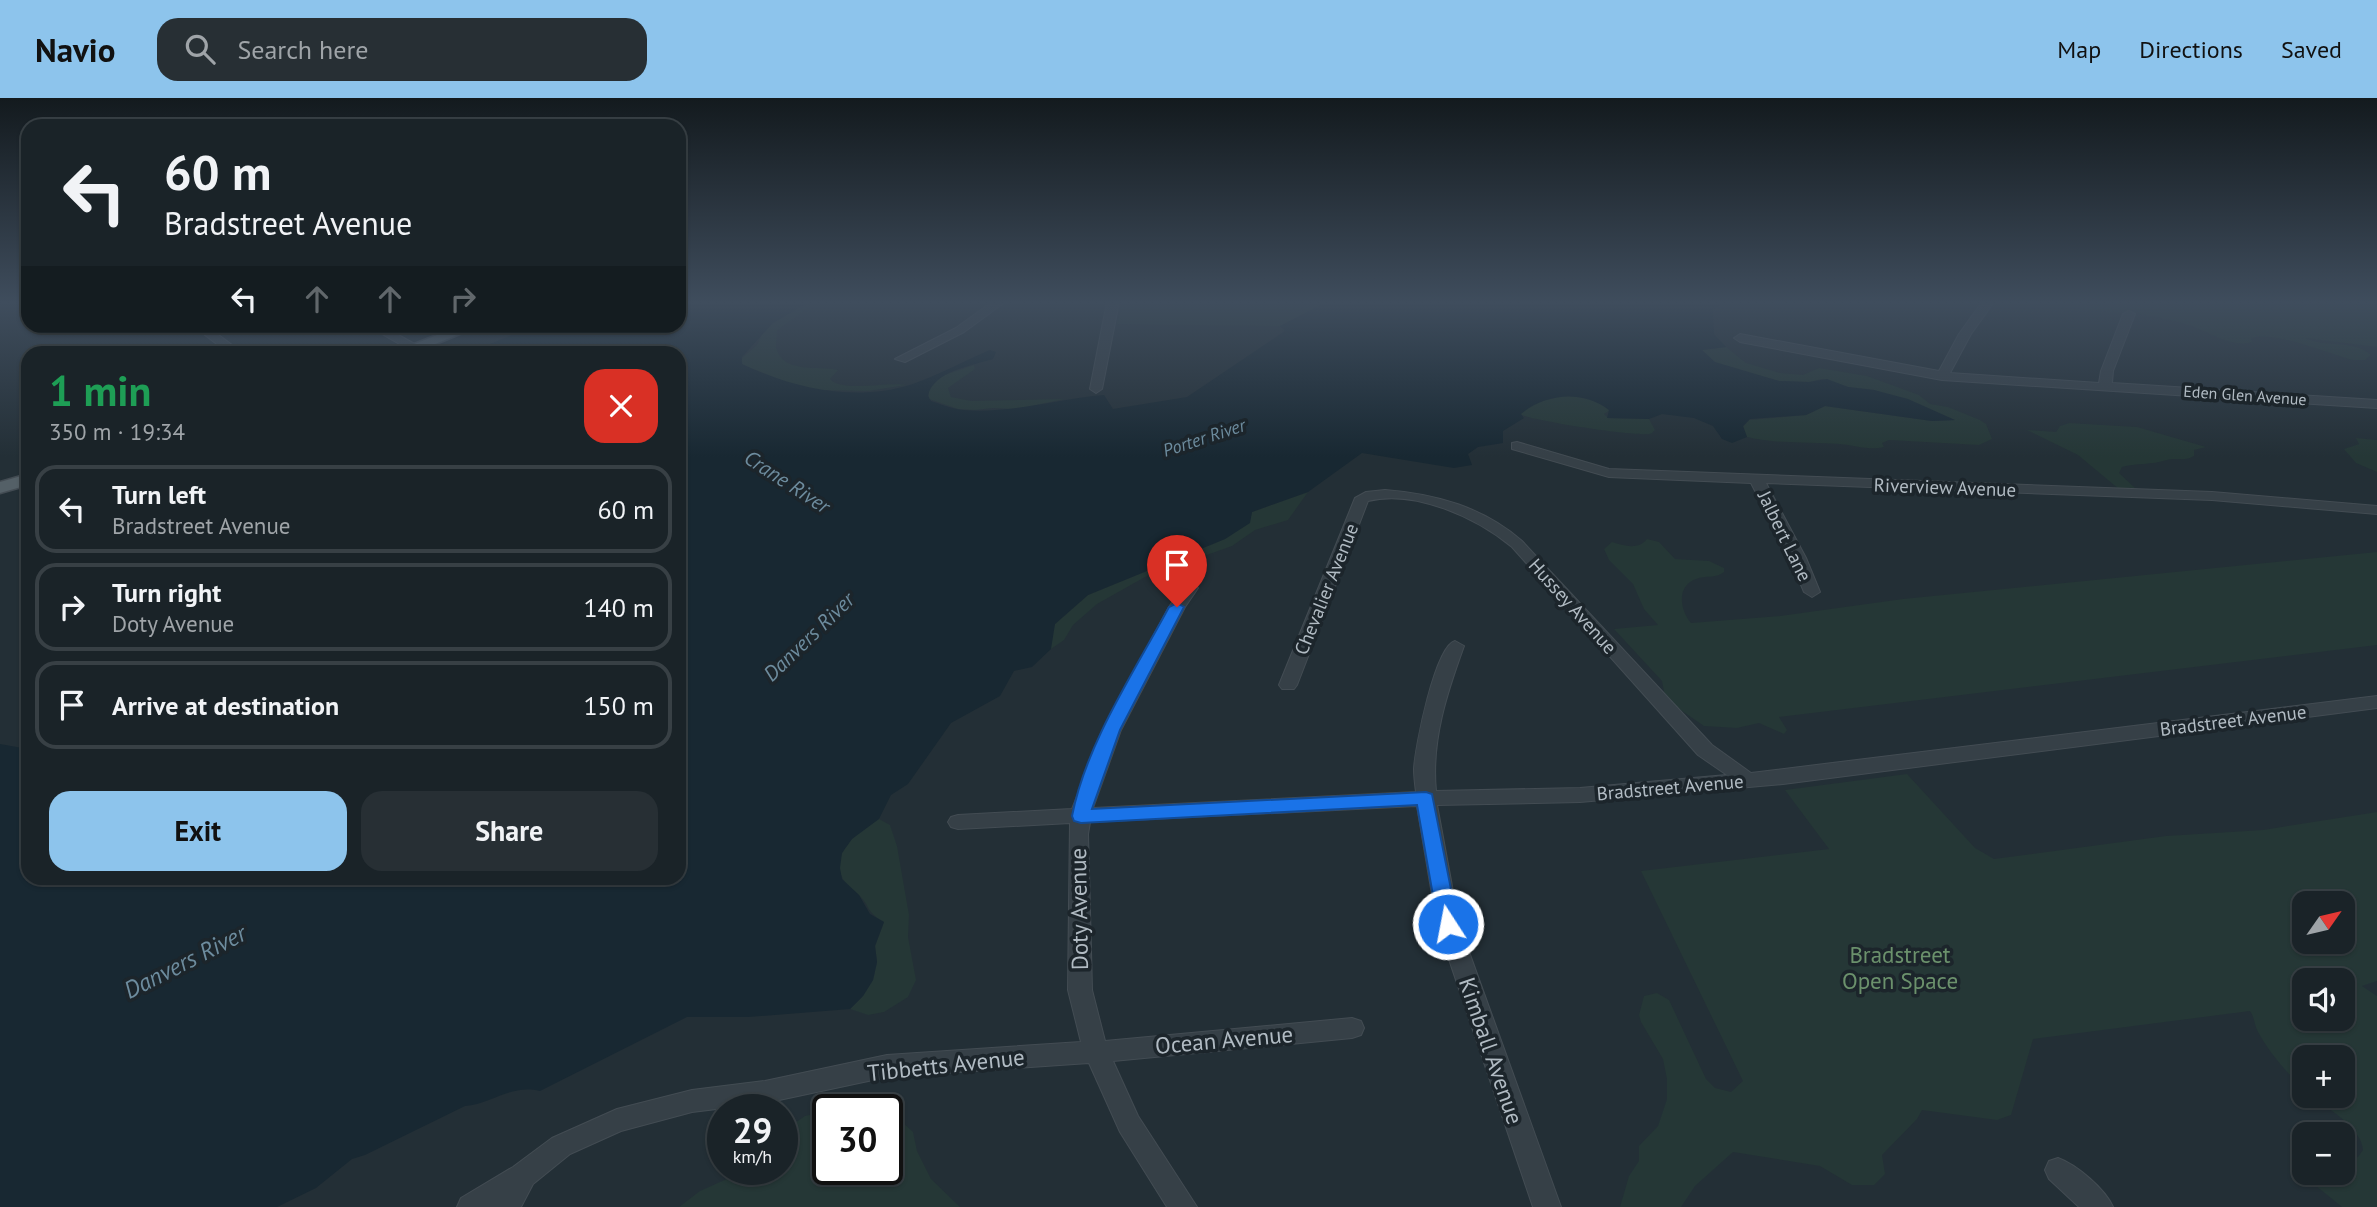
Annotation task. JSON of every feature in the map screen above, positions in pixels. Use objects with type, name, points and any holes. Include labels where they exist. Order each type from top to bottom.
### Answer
[{"type":"main road","points":[[0,488],[21,482]]},
{"type":"street","points":[[901,359],[912,354]]},
{"type":"street","points":[[1096,389],[1103,354]]},
{"type":"street","name":"Eden Glen Avenue","points":[[1824,354],[1942,376],[2377,404]]},
{"type":"street","points":[[1942,376],[1954,354]]},
{"type":"street","points":[[2105,386],[2114,354]]},
{"type":"street","name":"Riverview Avenue","points":[[1517,446],[1582,467],[1609,472],[1757,480],[2212,496],[2377,510]]},
{"type":"street","name":"Jalbert Lane","points":[[1757,480],[1812,592]]},
{"type":"street","name":"Chevalier Avenue","points":[[1288,685],[1362,498],[1366,496]]},
{"type":"street","name":"Hussey Avenue","points":[[1366,496],[1396,496],[1448,506],[1473,514],[1497,527],[1517,544],[1705,750],[1747,780]]},
{"type":"street","name":"Doty Avenue","points":[[1183,1207],[1129,1124],[1096,1052],[1080,990],[1077,834],[1084,801],[1112,730],[1177,607],[1190,588]]},
{"type":"street","name":"Kimball Avenue","points":[[1455,646],[1436,700],[1429,732],[1424,770],[1428,823],[1448,924],[1547,1207]]},
{"type":"street","name":"Bradstreet Avenue","points":[[958,822],[1426,798],[1580,796],[1747,780],[2377,702]]},
{"type":"street","name":"Ocean Avenue","points":[[1096,1052],[1352,1028]]},
{"type":"street","name":"Tibbetts Avenue","points":[[471,1207],[523,1176],[561,1146],[617,1121],[692,1101],[765,1092],[887,1066],[1096,1052]]},
{"type":"street","points":[[2058,1170],[2099,1207]]},
{"type":"street","name":"Tibbetts Avenue","points":[[506,1207],[523,1176]]},
{"type":"green space","points":[[747,354],[779,354],[786,362],[794,365],[838,370],[830,379],[844,385],[906,385],[868,391],[819,390],[788,383],[743,365],[741,359]]},
{"type":"green space","points":[[1705,354],[1734,354],[1746,363],[1780,373],[1803,375],[1819,368],[1867,376],[1919,395],[1930,404],[1948,407],[1980,420],[1986,424],[1992,439],[1979,445],[1889,440],[1882,443],[1884,447],[1873,448],[1747,437],[1743,427],[1749,420],[1806,415],[1825,406],[1932,421],[1954,420],[1874,390],[1848,387],[1822,379],[1809,382],[1779,381],[1719,365]]},
{"type":"green space","points":[[2332,354],[2371,355],[2365,360],[2353,360]]},
{"type":"green space","points":[[974,365],[975,369],[948,388],[951,397],[971,401],[1064,399],[1017,409],[975,410],[958,409],[929,399],[928,389],[942,376]]},
{"type":"green space","points":[[1567,395],[1597,401],[1610,410],[1604,414],[1608,418],[1649,419],[1655,430],[1649,434],[1621,433],[1520,414],[1534,403]]},
{"type":"green space","points":[[2069,423],[2137,427],[2206,447],[2194,450],[2194,456],[2187,459],[2122,467],[2119,473],[2135,488],[2134,492],[2120,490],[2078,455],[2027,430],[2056,432],[2060,426]]},
{"type":"green space","points":[[2356,438],[2377,440],[2377,472],[2356,463],[2344,449],[2359,444]]},
{"type":"green space","points":[[1308,492],[1288,520],[1255,530],[1232,546],[1145,577],[1097,604],[1073,625],[1064,640],[1051,649],[1047,644],[1055,624],[1088,595],[1225,539],[1249,523],[1252,512]]},
{"type":"green space","points":[[1647,539],[1659,542],[1675,559],[1709,561],[1724,568],[1721,574],[1696,579],[1685,587],[1682,605],[1691,623],[1780,616],[1903,599],[2377,552],[2377,645],[1779,717],[1787,730],[1784,734],[1759,723],[1737,728],[1704,726],[1665,696],[1662,681],[1614,629],[1658,625],[1644,609],[1633,584],[1609,560],[1604,549],[1612,542],[1636,546]]},
{"type":"green space","name":"Bradstreet Open Space","points":[[1907,774],[1975,848],[1994,859],[2166,836],[2263,830],[2377,812],[2377,981],[2362,986],[2377,996],[2377,1207],[2342,1207],[2315,1185],[2355,1185],[2355,1157],[2363,1150],[2355,1133],[2355,1122],[2345,1122],[2328,1108],[2355,1108],[2355,1045],[2292,1045],[2292,1077],[2268,1048],[2250,1011],[2033,1039],[2011,1115],[1997,1120],[1922,1110],[1917,1119],[1882,1155],[1885,1174],[1874,1185],[1852,1185],[1820,1166],[1733,1152],[1695,1186],[1681,1207],[1620,1207],[1629,1176],[1639,1161],[1639,1146],[1658,1126],[1667,1099],[1663,1059],[1639,1015],[1644,996],[1657,993],[1669,1000],[1706,1079],[1715,1088],[1731,1092],[1743,1081],[1641,871],[1829,849],[1785,790]]},
{"type":"green space","points":[[879,819],[890,825],[897,846],[909,915],[908,937],[916,980],[908,997],[884,1012],[868,1015],[850,1009],[863,996],[873,980],[877,962],[875,946],[884,922],[871,912],[863,899],[845,882],[840,870],[840,860],[848,843]]},
{"type":"green space","points":[[812,1114],[812,1185],[903,1185],[903,1123],[913,1132],[917,1151],[931,1179],[960,1207],[679,1207],[700,1191],[713,1185],[798,1185],[798,1121]]},
{"type":"water","points":[[686,354],[745,354],[742,364],[782,380],[824,390],[867,392],[910,385],[982,354],[995,354],[993,359],[945,375],[931,388],[928,396],[931,401],[951,408],[981,411],[1104,395],[1113,409],[1187,397],[1251,354],[1706,354],[1715,362],[1779,381],[1809,382],[1827,379],[1848,387],[1874,390],[1908,399],[1955,420],[1932,421],[1825,406],[1806,415],[1750,419],[1743,426],[1747,437],[1732,443],[1722,439],[1713,426],[1694,418],[1662,414],[1649,419],[1607,418],[1609,410],[1599,404],[1588,399],[1565,397],[1542,402],[1521,414],[1524,418],[1503,431],[1503,443],[1478,447],[1468,454],[1472,465],[1454,468],[1362,453],[1308,492],[1252,512],[1250,523],[1225,539],[1088,595],[1055,624],[1051,649],[1032,667],[1014,671],[1000,696],[951,723],[908,784],[891,795],[879,819],[852,839],[842,853],[842,879],[859,895],[870,914],[884,922],[875,946],[877,962],[873,980],[863,996],[850,1009],[748,1017],[687,1017],[540,1091],[519,1090],[465,1106],[352,1159],[316,1188],[277,1207],[0,1207],[0,744],[21,748],[21,885],[686,885]]},
{"type":"route","points":[[1177,607],[1112,730],[1084,801],[1081,816],[1426,798],[1428,823],[1448,924]]},
{"type":"water label","name":"Porter River","points":[[1204,438]]},
{"type":"water label","name":"Crane River","points":[[787,482]]},
{"type":"water label","name":"Danvers River","points":[[809,637]]},
{"type":"water label","name":"Danvers River","points":[[185,962]]}]
